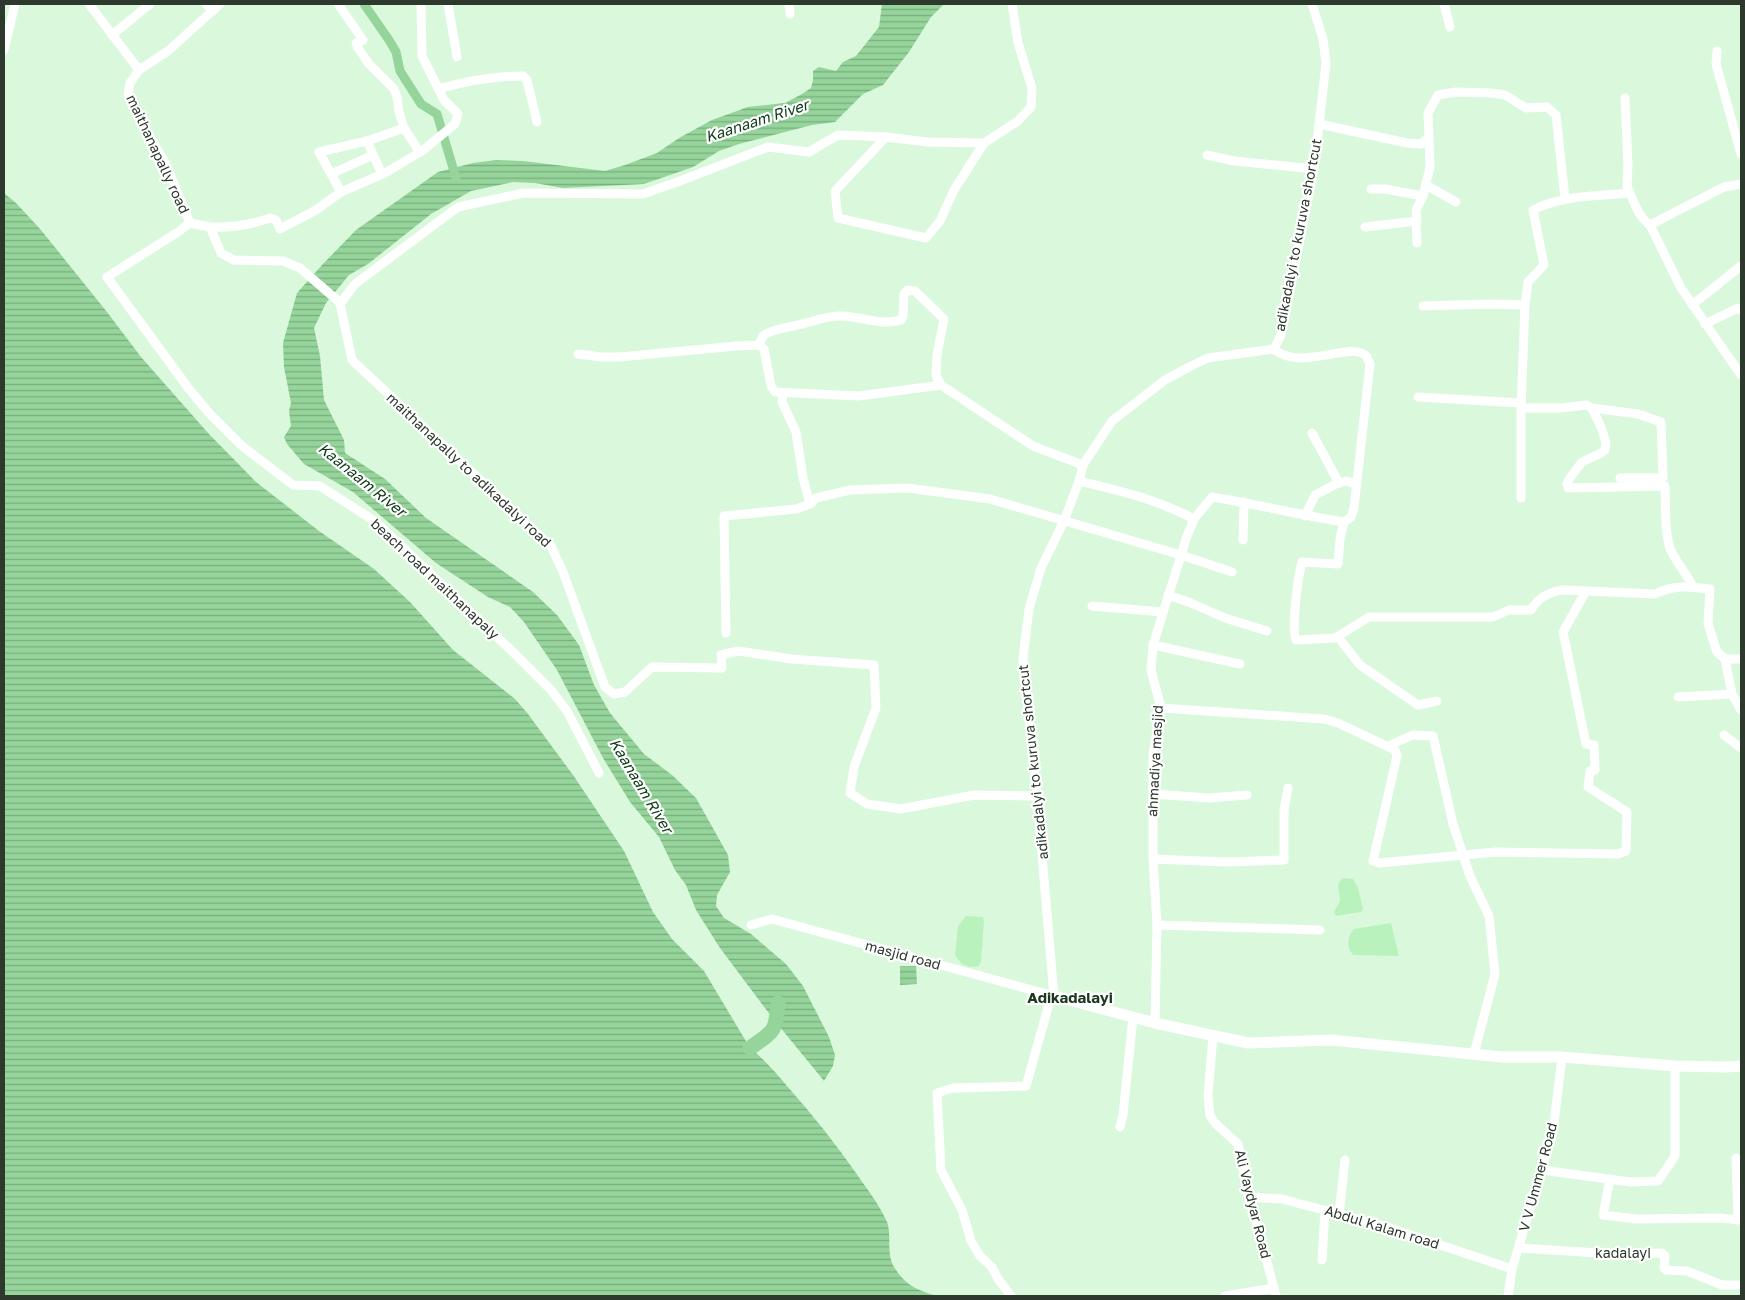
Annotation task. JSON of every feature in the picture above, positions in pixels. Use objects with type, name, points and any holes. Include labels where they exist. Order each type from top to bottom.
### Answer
[{"type":"street","points":[[4,50],[14,4]]},
{"type":"street","points":[[89,4],[139,70],[168,51],[220,4]]},
{"type":"street","points":[[112,35],[150,4]]},
{"type":"street","points":[[206,4],[213,11]]},
{"type":"street","points":[[338,4],[363,40],[356,43],[358,48],[369,64],[394,89],[404,128],[417,148],[422,150]]},
{"type":"street","points":[[404,128],[366,141],[320,152],[341,192],[382,174],[422,150],[455,124],[458,114],[444,100],[422,56],[421,4]]},
{"type":"street","points":[[448,4],[457,57]]},
{"type":"street","points":[[789,4],[790,14]]},
{"type":"street","points":[[886,137],[835,191],[838,218],[926,238],[940,222],[954,190],[984,143],[1018,121],[1030,107],[1032,88],[1018,43],[1012,4]]},
{"type":"street","name":"adikadalyi to kuruva shortcut","points":[[1054,996],[1037,796],[1022,658],[1029,609],[1041,568],[1064,521],[1083,465],[1112,421],[1166,380],[1191,366],[1208,358],[1274,349],[1281,335],[1314,169],[1326,63],[1323,39],[1312,4]]},
{"type":"street","points":[[1444,4],[1450,27]]},
{"type":"street","points":[[1717,51],[1716,64],[1741,154]]},
{"type":"street","name":"maithanapally road","points":[[139,70],[130,83],[128,94],[165,162],[190,223],[230,228],[255,224],[270,218],[276,220],[280,229],[316,210],[341,192]]},
{"type":"street","points":[[438,89],[468,80],[496,76],[523,76],[527,80],[537,122]]},
{"type":"street","points":[[1417,243],[1416,210],[1423,196],[1430,167],[1428,113],[1438,95],[1456,92],[1490,93],[1505,95],[1526,108],[1547,107],[1556,115],[1565,199]]},
{"type":"street","points":[[1625,98],[1627,186],[1638,211],[1645,222],[1650,225],[1681,288],[1741,375]]},
{"type":"street","points":[[1319,124],[1407,143],[1420,144],[1429,137]]},
{"type":"street","points":[[210,227],[221,253],[234,260],[283,261],[300,268],[338,302],[355,284],[458,207],[524,193],[643,194],[768,147],[809,152],[838,135],[886,137],[927,142],[984,143]]},
{"type":"street","points":[[366,141],[382,174]]},
{"type":"street","points":[[1207,154],[1234,162],[1314,169]]},
{"type":"street","points":[[331,174],[373,155]]},
{"type":"street","points":[[1650,225],[1724,187],[1741,184]]},
{"type":"street","points":[[1426,185],[1456,202]]},
{"type":"street","points":[[1371,189],[1385,189],[1423,196]]},
{"type":"street","points":[[1521,498],[1521,406],[1525,305],[1528,282],[1544,265],[1533,210],[1544,204],[1565,199],[1630,193]]},
{"type":"street","points":[[1365,227],[1416,221]]},
{"type":"street","name":"beach road maithanapaly","points":[[190,223],[106,277],[209,414],[242,446],[273,472],[293,485],[320,486],[376,522],[514,652],[551,690],[567,710],[599,773]]},
{"type":"street","points":[[1692,305],[1741,266]]},
{"type":"street","points":[[759,345],[762,337],[767,333],[820,318],[842,316],[865,320],[895,322],[901,320],[903,316],[904,294],[908,290],[915,291],[944,319],[936,375],[941,385],[1033,446],[1083,465]]},
{"type":"street","name":"maithanapally to adikadalyi road","points":[[338,302],[352,360],[551,546],[563,572],[604,687],[614,694],[625,692],[652,667],[722,668],[722,656],[738,651],[792,659],[874,665],[876,708],[854,767],[850,792],[866,804],[901,809],[974,794],[1037,796]]},
{"type":"street","points":[[1422,306],[1525,305]]},
{"type":"street","points":[[1705,324],[1738,308],[1741,310]]},
{"type":"street","points":[[578,354],[620,357],[759,345],[764,349],[771,386],[775,392],[812,392],[859,396],[941,385]]},
{"type":"street","points":[[1274,349],[1281,355],[1303,359],[1346,352],[1360,352],[1367,357],[1370,364],[1351,517],[1344,522],[1340,539],[1338,564],[1302,562],[1296,603],[1294,629],[1296,640],[1338,637],[1368,617],[1493,617],[1509,610],[1531,610],[1539,600],[1551,592],[1563,590],[1655,594],[1668,588],[1693,587],[1710,589],[1708,624],[1717,652],[1725,659],[1732,694],[1741,710]]},
{"type":"street","points":[[783,392],[782,402],[796,432],[803,478],[810,504]]},
{"type":"street","points":[[1418,397],[1560,408],[1586,405],[1592,408],[1638,414],[1661,422],[1667,536],[1672,552],[1693,587]]},
{"type":"street","points":[[1592,408],[1606,443],[1605,450],[1601,454],[1582,462],[1569,479],[1568,488],[1664,482]]},
{"type":"street","points":[[1312,433],[1339,483]]},
{"type":"street","points":[[1620,478],[1664,482]]},
{"type":"street","points":[[1079,481],[1132,493],[1194,519]]},
{"type":"street","points":[[1306,516],[1315,495],[1346,481],[1356,484]]},
{"type":"street","points":[[726,633],[724,516],[796,509],[810,504],[816,498],[850,490],[908,488],[990,499],[1181,555],[1232,572]]},
{"type":"street","name":"ahmadiya masjid","points":[[1155,1023],[1157,925],[1153,859],[1153,754],[1161,708],[1151,670],[1153,645],[1187,536],[1194,519],[1212,497],[1344,522]]},
{"type":"street","points":[[1243,540],[1244,502]]},
{"type":"street","points":[[1161,708],[1324,719],[1338,723],[1395,750],[1397,756],[1373,861],[1380,863],[1495,852],[1618,854],[1626,851],[1627,812],[1588,787],[1590,771],[1595,770],[1594,745],[1586,744],[1563,632],[1586,591]]},
{"type":"street","points":[[1168,595],[1192,603],[1225,618],[1267,631]]},
{"type":"street","points":[[1092,606],[1163,612]]},
{"type":"street","points":[[1338,637],[1360,665],[1418,705],[1436,701]]},
{"type":"street","points":[[1153,645],[1240,664]]},
{"type":"street","points":[[1725,659],[1741,659]]},
{"type":"street","points":[[1678,697],[1732,694]]},
{"type":"street","points":[[1388,746],[1413,735],[1433,736],[1453,824],[1470,876],[1488,916],[1495,974],[1474,1054]]},
{"type":"street","points":[[1724,735],[1741,748]]},
{"type":"street","points":[[1153,859],[1225,862],[1284,860],[1284,810],[1288,788]]},
{"type":"street","points":[[1153,794],[1209,798],[1247,795]]},
{"type":"street","name":"masjid road","points":[[751,924],[772,919],[1054,996]]},
{"type":"street","points":[[1157,925],[1320,930]]},
{"type":"street","points":[[1011,1296],[998,1279],[992,1267],[980,1256],[971,1240],[962,1210],[941,1170],[936,1093],[953,1088],[1026,1086],[1049,1004],[1054,996],[1155,1023],[1248,1043],[1331,1040],[1502,1057],[1562,1057],[1675,1066],[1741,1066]]},
{"type":"street","points":[[1120,1127],[1123,1115],[1133,1017]]},
{"type":"street","name":"Ali Vaydyar Road","points":[[1213,1034],[1208,1095],[1210,1116],[1238,1144],[1249,1197],[1275,1292]]},
{"type":"street","name":"V V Ummer Road","points":[[1508,1296],[1512,1269],[1553,1132],[1562,1057]]},
{"type":"street","points":[[1542,1170],[1630,1182],[1658,1181],[1675,1156],[1675,1066]]},
{"type":"street","points":[[1610,1179],[1603,1215],[1636,1219],[1720,1218],[1739,1220],[1736,1158]]},
{"type":"street","points":[[1339,1214],[1345,1160]]},
{"type":"street","name":"Abdul Kalam road","points":[[1249,1197],[1282,1199],[1325,1210],[1387,1227],[1512,1269]]},
{"type":"street","points":[[1322,1260],[1325,1210]]},
{"type":"street","name":"kadalayi","points":[[1519,1248],[1615,1254],[1662,1253],[1665,1256],[1664,1268],[1666,1270],[1687,1271],[1722,1285],[1741,1285]]},
{"type":"street","points":[[1225,1296],[1275,1292]]},
{"type":"shaded area","points":[[1343,878],[1353,879],[1358,888],[1363,909],[1361,912],[1336,916],[1334,912],[1340,901],[1338,884]]},
{"type":"shaded area","points":[[966,916],[983,917],[981,961],[979,966],[970,967],[962,964],[955,955],[958,926]]},
{"type":"shaded area","points":[[1391,923],[1399,956],[1353,955],[1349,949],[1348,942],[1354,929]]},
{"type":"water","points":[[882,4],[944,4],[931,17],[909,52],[883,85],[863,94],[835,122],[812,125],[739,144],[719,151],[693,167],[644,184],[563,188],[535,183],[513,182],[471,191],[431,214],[368,264],[349,275],[326,303],[314,328],[320,356],[324,400],[344,440],[345,453],[385,479],[426,518],[533,592],[557,615],[579,645],[594,685],[610,713],[644,754],[672,775],[696,798],[728,855],[730,872],[717,895],[716,906],[724,918],[751,934],[786,964],[803,986],[829,1037],[835,1055],[833,1066],[824,1081],[771,1016],[720,948],[696,910],[686,885],[675,870],[659,837],[630,802],[603,758],[557,670],[524,622],[510,607],[488,597],[436,563],[353,492],[304,464],[287,444],[284,437],[291,426],[289,411],[291,403],[284,367],[283,343],[297,293],[322,265],[356,230],[438,172],[473,163],[496,160],[523,161],[605,171],[657,153],[679,138],[712,120],[748,107],[785,103],[802,94],[811,88],[813,71],[819,67],[836,71],[843,62],[856,56],[879,27]]},
{"type":"water","points":[[4,193],[41,230],[141,357],[208,433],[256,482],[319,531],[374,569],[410,602],[453,650],[515,699],[528,714],[573,775],[624,851],[653,912],[672,939],[704,971],[750,1048],[774,1071],[814,1118],[873,1197],[887,1222],[890,1256],[898,1273],[912,1286],[937,1296],[4,1296]]},
{"type":"water","points":[[900,966],[916,966],[917,984],[900,985]]},
{"type":"waterway","points":[[364,4],[396,52],[400,71],[421,104],[437,114],[456,178]]},
{"type":"waterway","name":"Kaanaam River","points":[[750,1048],[769,1034],[775,1026],[778,1003]]},
{"type":"district","name":"Adikadalayi","points":[[1070,998]]}]
